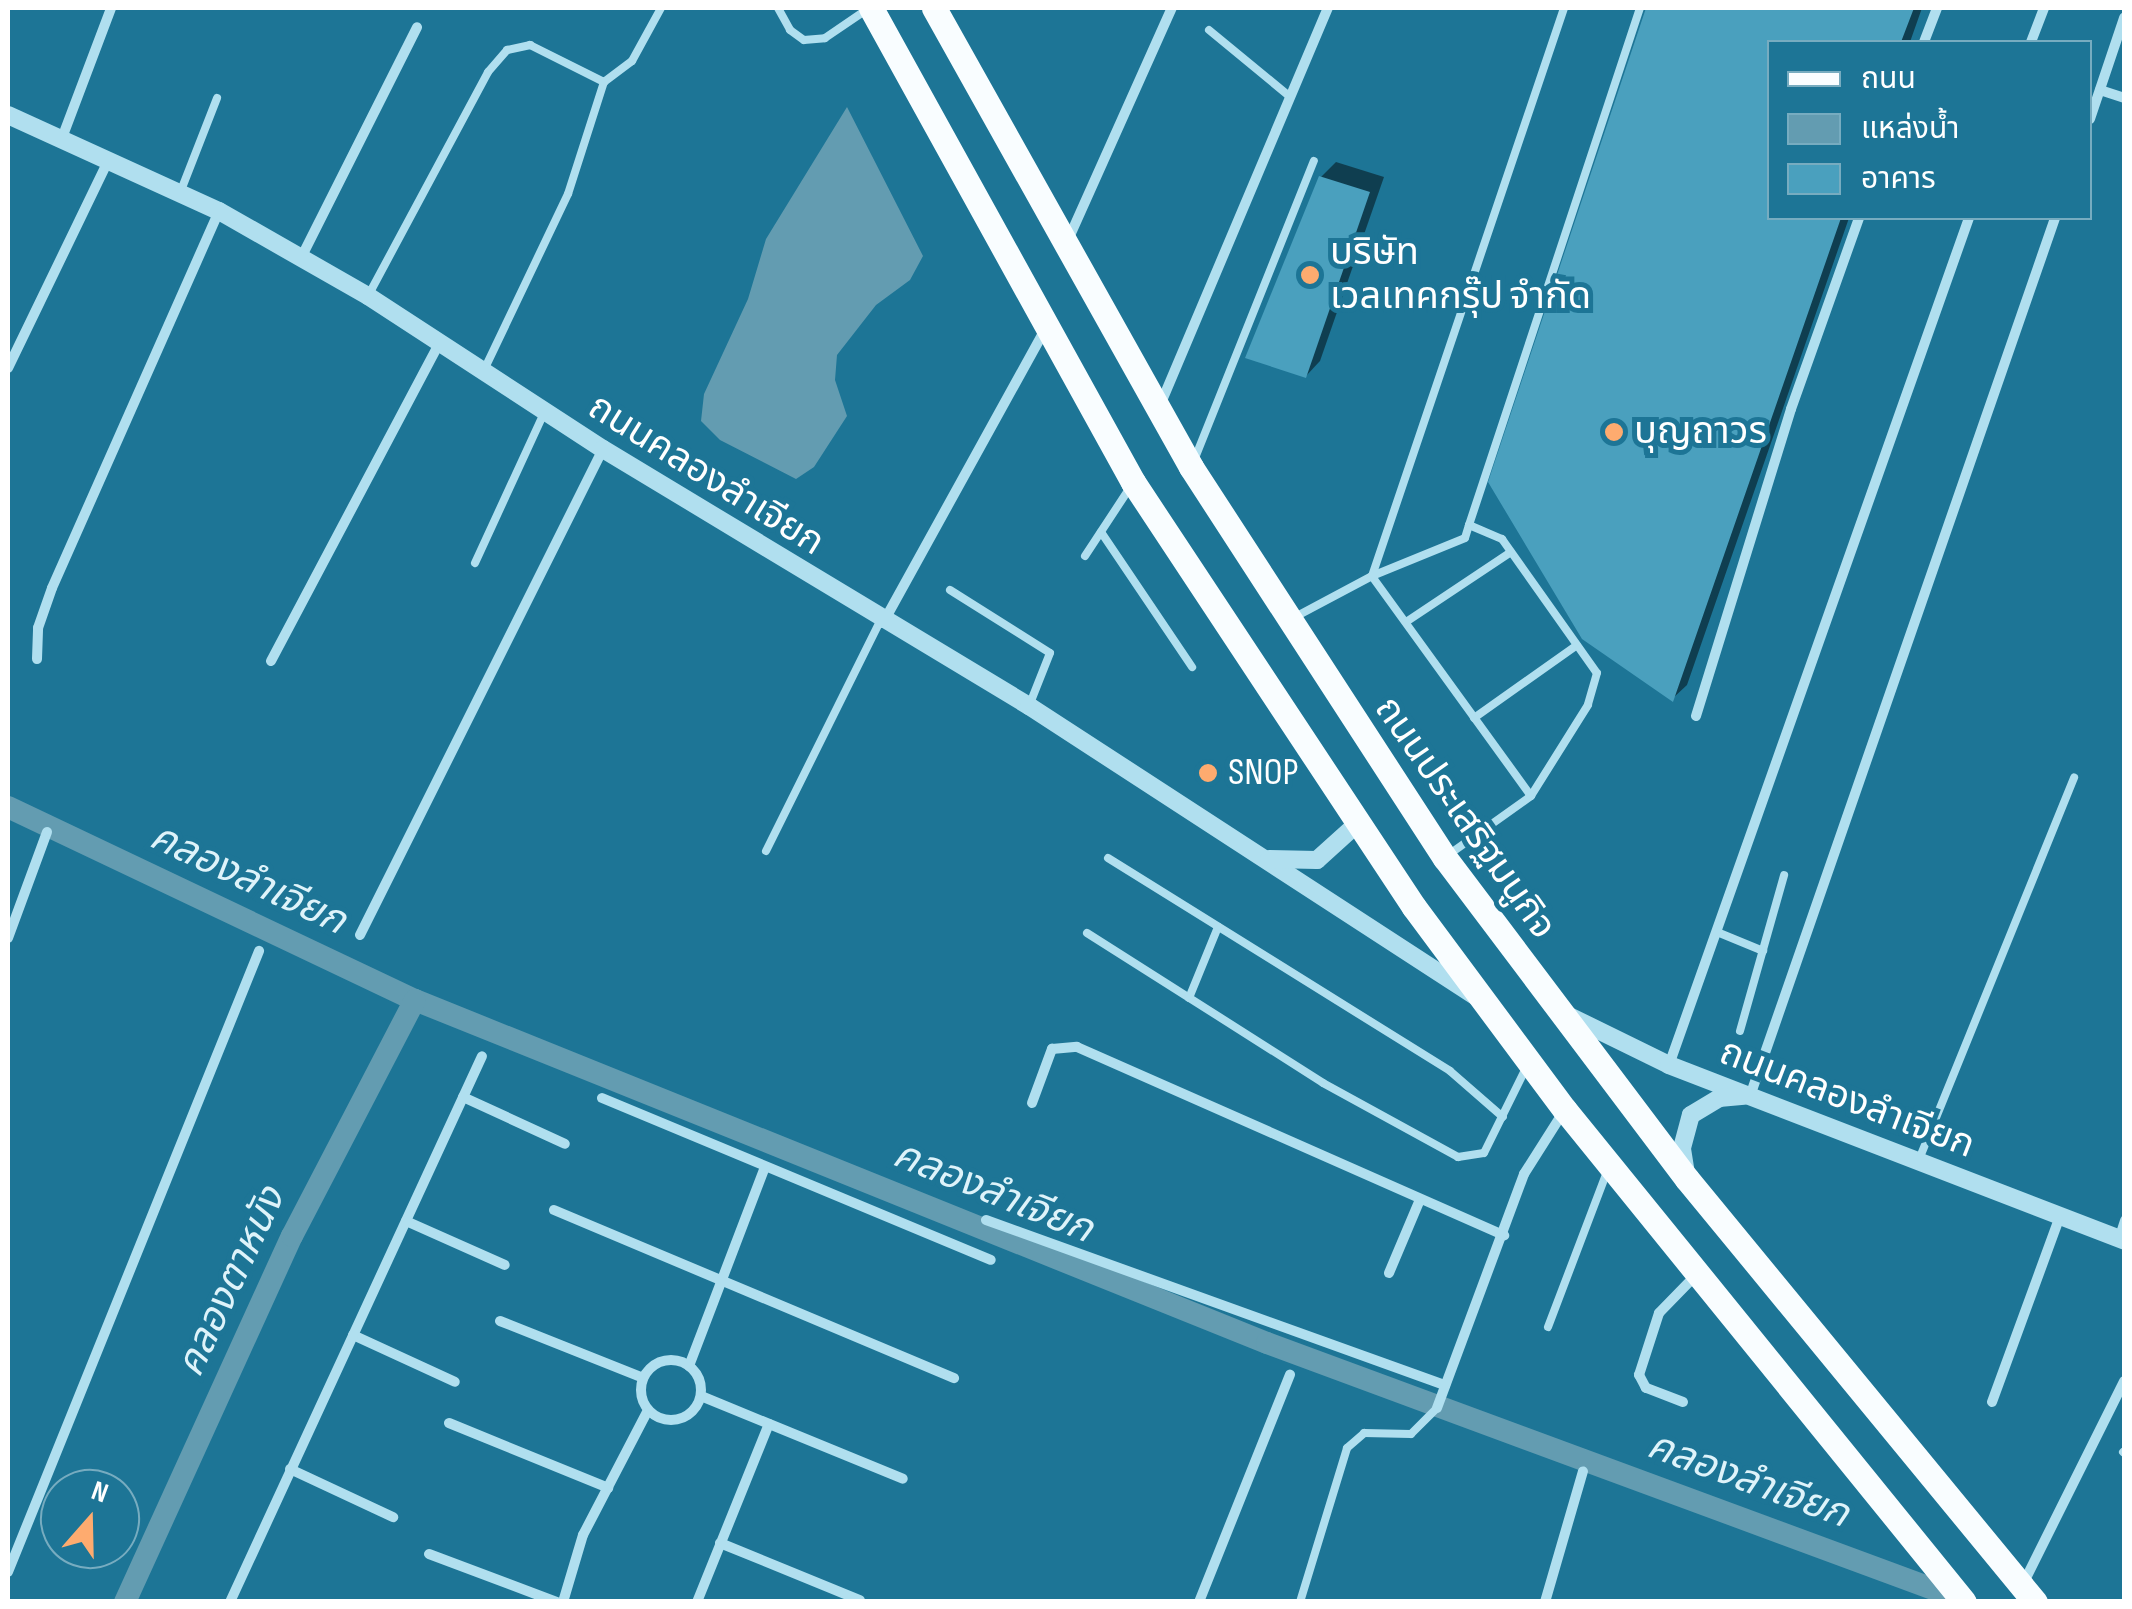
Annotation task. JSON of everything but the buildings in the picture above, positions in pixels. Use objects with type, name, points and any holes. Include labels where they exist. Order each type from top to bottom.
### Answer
[{"type":"main road","points":[[870,8],[1133,482],[1358,824],[1565,1110],[1964,1602]]},
{"type":"main road","name":"ถนนประเสริฐมนูกิจ","points":[[934,8],[1191,467],[1287,621],[1445,858],[1550,1006],[1687,1179],[2029,1594]]},
{"type":"street","points":[[62,138],[111,8]]},
{"type":"street","points":[[1065,247],[1172,8]]},
{"type":"street","points":[[1158,410],[1328,8]]},
{"type":"street","points":[[1925,40],[1937,8]]},
{"type":"street","points":[[2032,40],[2044,8]]},
{"type":"street","points":[[2092,113],[2124,18]]},
{"type":"street","points":[[302,256],[417,27]]},
{"type":"street","points":[[2100,90],[2124,98]]},
{"type":"street","name":"ถนนคลองลำเจียก","points":[[8,115],[220,211],[302,256],[882,622],[1028,706],[1254,855],[1293,864],[1318,860],[1358,824]]},
{"type":"street","points":[[8,368],[108,161]]},
{"type":"street","points":[[37,659],[38,628],[52,588],[220,211]]},
{"type":"street","points":[[1696,716],[1790,409],[1859,220]]},
{"type":"street","points":[[1669,1064],[1969,220]]},
{"type":"street","points":[[1687,1179],[1682,1148],[1692,1115],[1719,1098],[1750,1096],[2054,220]]},
{"type":"street","points":[[882,622],[1047,326]]},
{"type":"street","points":[[271,660],[439,344]]},
{"type":"street","points":[[360,935],[603,449]]},
{"type":"street","points":[[8,938],[47,832]]},
{"type":"street","points":[[1254,855],[1482,1000]]},
{"type":"street","points":[[8,1572],[260,951]]},
{"type":"street","name":"ถนนคลองลำเจียก","points":[[1550,1006],[1669,1064],[2121,1240]]},
{"type":"street","points":[[1032,1103],[1052,1049],[1077,1046],[1420,1202],[1504,1235]]},
{"type":"street","points":[[246,1602],[232,1599],[482,1056]]},
{"type":"street","points":[[464,1098],[564,1144]]},
{"type":"street","points":[[602,1098],[991,1260]]},
{"type":"street","points":[[1436,1408],[1524,1174],[1565,1110]]},
{"type":"street","points":[[765,1167],[689,1366],[700,1396],[903,1479]]},
{"type":"street","points":[[1389,1273],[1420,1202]]},
{"type":"street","points":[[554,1210],[954,1378]]},
{"type":"street","points":[[1992,1402],[2060,1216]]},
{"type":"street","points":[[986,1220],[1445,1388]]},
{"type":"street","points":[[406,1221],[505,1265]]},
{"type":"street","points":[[1683,1402],[1646,1388],[1639,1375],[1659,1312],[1698,1273]]},
{"type":"street","points":[[500,1321],[643,1378]]},
{"type":"street","points":[[354,1335],[455,1382]]},
{"type":"street","points":[[643,1378],[663,1361],[689,1366]]},
{"type":"street","points":[[1199,1602],[1290,1374]]},
{"type":"street","points":[[430,1554],[560,1602],[583,1534],[648,1410],[643,1378]]},
{"type":"street","points":[[2029,1594],[2124,1381]]},
{"type":"street","points":[[648,1410],[664,1419],[683,1418],[700,1396]]},
{"type":"street","points":[[449,1423],[608,1488]]},
{"type":"street","points":[[697,1602],[768,1424]]},
{"type":"street","points":[[290,1469],[394,1517]]},
{"type":"street","points":[[1544,1602],[1583,1471]]},
{"type":"street","points":[[720,1544],[860,1600]]},
{"type":"lane","points":[[483,372],[568,194],[604,82],[632,61],[661,8]]},
{"type":"lane","points":[[778,8],[790,30],[817,40],[870,8]]},
{"type":"lane","points":[[1372,576],[1564,8]]},
{"type":"lane","points":[[1287,621],[1372,576],[1466,538],[1640,8]]},
{"type":"lane","points":[[1209,30],[1289,96]]},
{"type":"lane","points":[[368,296],[488,72],[507,50],[530,45],[604,82]]},
{"type":"lane","points":[[180,193],[218,98]]},
{"type":"lane","points":[[1191,467],[1314,161]]},
{"type":"lane","points":[[475,563],[545,412]]},
{"type":"lane","points":[[1085,556],[1133,482]]},
{"type":"lane","points":[[1445,858],[1531,796],[1596,690],[1596,672],[1502,539],[1468,526]]},
{"type":"lane","points":[[1101,532],[1192,667]]},
{"type":"lane","points":[[1406,622],[1511,552]]},
{"type":"lane","points":[[1372,576],[1531,796]]},
{"type":"lane","points":[[950,590],[1050,653],[1028,706]]},
{"type":"lane","points":[[766,850],[882,622]]},
{"type":"lane","points":[[1474,718],[1578,645]]},
{"type":"lane","points":[[1918,1163],[2074,777]]},
{"type":"lane","points":[[1108,858],[1450,1072],[1503,1118]]},
{"type":"lane","points":[[1740,1032],[1784,875]]},
{"type":"lane","points":[[1189,998],[1218,927]]},
{"type":"lane","points":[[1717,932],[1763,950]]},
{"type":"lane","points":[[1088,933],[1448,1153],[1475,1158],[1484,1153],[1528,1062]]},
{"type":"lane","points":[[1548,1327],[1610,1165]]},
{"type":"lane","points":[[2121,1240],[2124,1220]]},
{"type":"lane","points":[[1300,1602],[1347,1448],[1364,1432],[1412,1434],[1436,1408]]},
{"type":"water","points":[[847,107],[923,256],[910,280],[876,305],[837,355],[835,380],[847,416],[814,467],[796,479],[720,440],[701,421],[704,394],[748,299],[766,239]]},
{"type":"waterway","name":"คลองลำเจียก","points":[[8,807],[415,1000],[1267,1343],[1963,1600]]},
{"type":"waterway","name":"คลองตาหนัง","points":[[125,1602],[292,1236],[415,1000]]},
{"type":"place","name":"บริษัท เวลเทคกรุ๊ป จำกัด","points":[[1310,275]]},
{"type":"place","name":"บุญถาวร","points":[[1614,432]]},
{"type":"place","name":"SNOP","points":[[1208,773]]}]
